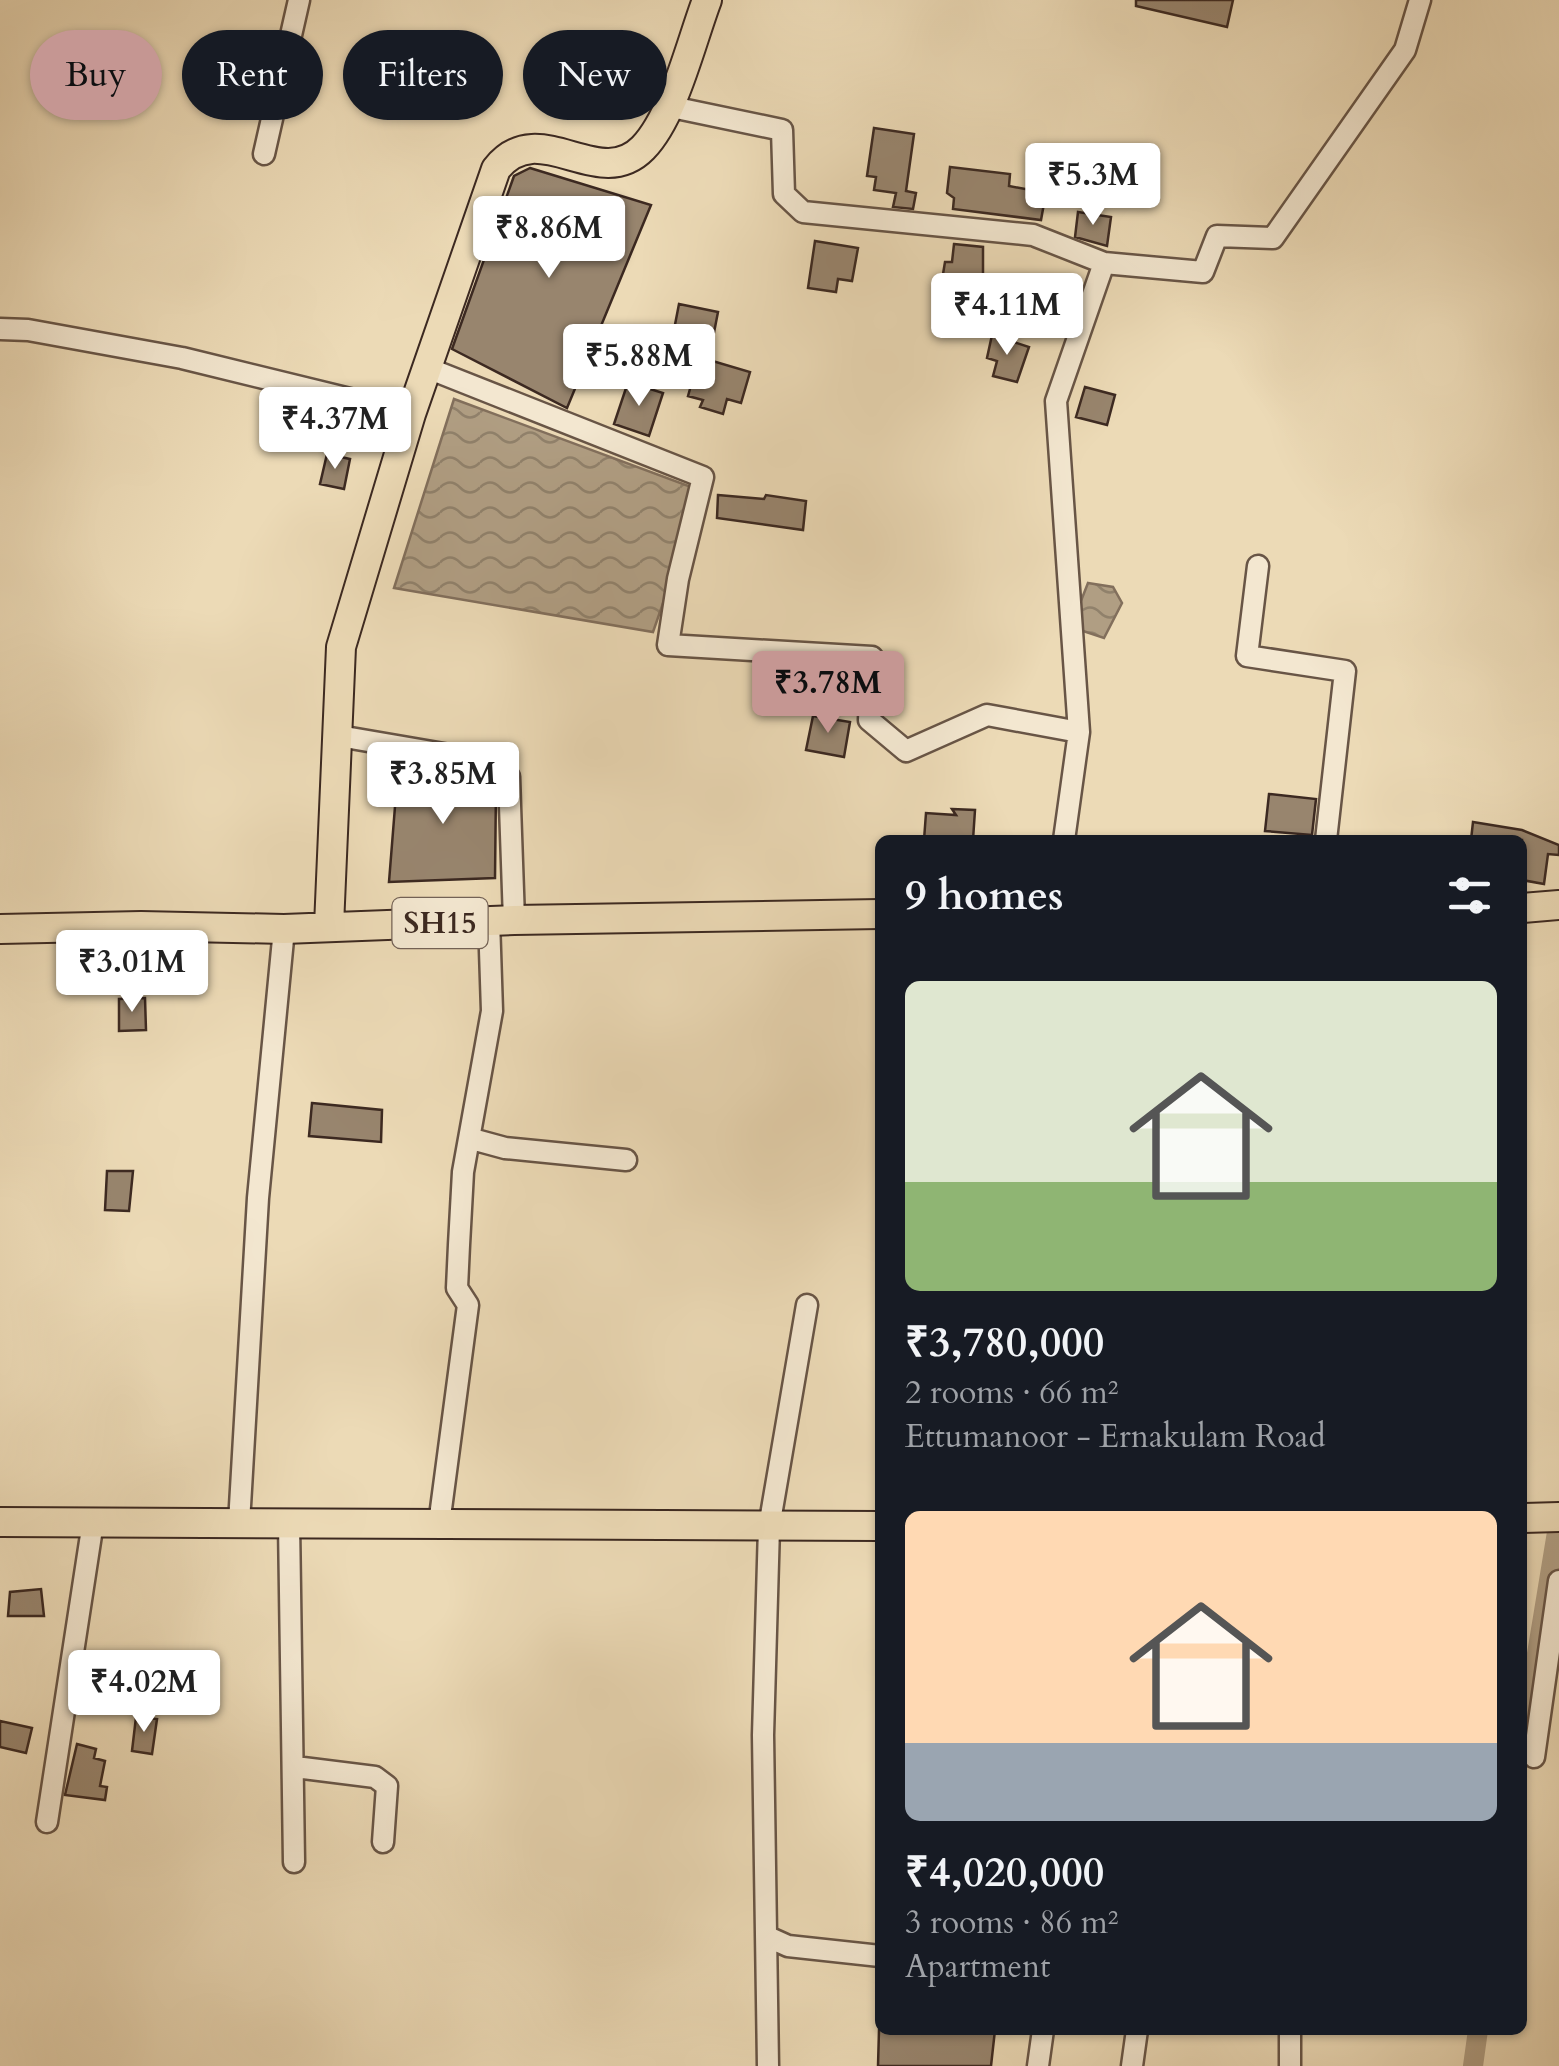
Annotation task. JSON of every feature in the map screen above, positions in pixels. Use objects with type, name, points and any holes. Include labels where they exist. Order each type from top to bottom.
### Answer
[{"type":"main road","points":[[667,106],[708,0]]},
{"type":"main road","points":[[329,926],[341,647],[411,414],[430,369],[496,168],[505,156],[528,147],[607,164],[624,162],[641,150],[662,120]]},
{"type":"main road","points":[[1527,908],[1559,905]]},
{"type":"main road","name":"SH15","points":[[0,930],[141,926],[284,929],[502,920],[875,914]]},
{"type":"main road","points":[[1527,1518],[1559,1517]]},
{"type":"main road","points":[[0,1522],[875,1526]]},
{"type":"street","points":[[264,154],[299,0]]},
{"type":"street","points":[[667,106],[782,130],[784,194],[803,212],[1032,234],[1104,263],[1203,272],[1217,236],[1273,238],[1406,50],[1420,0]]},
{"type":"street","points":[[1065,835],[1079,732],[1056,401],[1104,263]]},
{"type":"street","points":[[0,329],[28,330],[182,358],[411,414]]},
{"type":"street","points":[[430,369],[703,477],[678,579],[668,645],[872,657],[869,720],[906,750],[987,716],[1079,732]]},
{"type":"street","points":[[1258,566],[1247,656],[1345,672],[1327,835]]},
{"type":"street","points":[[339,736],[473,759],[509,777],[502,920],[492,1010],[472,1139],[463,1172],[457,1288],[468,1305],[439,1524]]},
{"type":"street","points":[[239,1523],[258,1198],[284,929]]},
{"type":"street","points":[[472,1139],[506,1148],[626,1160]]},
{"type":"street","points":[[768,2066],[764,1735],[768,1527],[808,1305]]},
{"type":"street","points":[[47,1822],[93,1522]]},
{"type":"street","points":[[289,1523],[294,1862]]},
{"type":"street","points":[[1534,1757],[1559,1582]]},
{"type":"street","points":[[295,1767],[375,1777],[387,1786],[383,1842]]},
{"type":"street","points":[[768,1937],[788,1946],[875,1955]]},
{"type":"street","points":[[1038,2066],[1042,2035]]},
{"type":"street","points":[[1132,2066],[1136,2035]]},
{"type":"street","points":[[1290,2035],[1290,2066]]},
{"type":"water","points":[[454,399],[702,491],[653,632],[394,588]]},
{"type":"water","points":[[1088,583],[1113,587],[1122,603],[1104,638],[1083,631],[1077,611]]},
{"type":"building","points":[[1136,0],[1233,0],[1227,27],[1136,6]]},
{"type":"building","points":[[874,128],[914,134],[906,191],[916,193],[913,209],[893,207],[896,193],[874,190],[876,177],[867,176]]},
{"type":"building","points":[[950,167],[1010,174],[1009,186],[1036,191],[1035,196],[1045,198],[1041,220],[953,209],[954,198],[947,193]]},
{"type":"building","points":[[530,168],[651,205],[567,408],[452,349],[514,176]]},
{"type":"building","points":[[1078,212],[1111,217],[1107,246],[1075,237]]},
{"type":"building","points":[[815,241],[858,248],[852,281],[838,279],[836,292],[808,288]]},
{"type":"building","points":[[954,244],[983,247],[983,283],[993,285],[988,313],[937,310],[945,262],[952,262]]},
{"type":"building","points":[[679,304],[718,312],[711,348],[672,340]]},
{"type":"building","points":[[992,335],[1029,347],[1017,382],[993,376],[997,361],[987,358]]},
{"type":"building","points":[[699,357],[750,372],[741,403],[727,399],[723,414],[700,407],[703,400],[688,396]]},
{"type":"building","points":[[628,382],[663,393],[649,436],[614,424]]},
{"type":"building","points":[[1085,387],[1115,395],[1107,425],[1076,417]]},
{"type":"building","points":[[327,454],[350,459],[344,489],[320,484]]},
{"type":"building","points":[[718,495],[764,499],[766,495],[806,501],[803,530],[717,518]]},
{"type":"building","points":[[813,716],[850,722],[844,757],[806,750]]},
{"type":"building","points":[[398,769],[469,772],[496,786],[495,878],[389,882]]},
{"type":"building","points":[[1269,794],[1316,799],[1312,835],[1265,831]]},
{"type":"building","points":[[952,809],[975,810],[973,835],[924,835],[926,813],[956,815]]},
{"type":"building","points":[[1473,822],[1522,830],[1559,845],[1559,855],[1548,854],[1544,884],[1527,881],[1527,835],[1472,835]]},
{"type":"building","points":[[145,998],[146,1030],[119,1031],[119,999]]},
{"type":"building","points":[[312,1103],[382,1110],[381,1142],[309,1136]]},
{"type":"building","points":[[107,1171],[133,1171],[129,1211],[105,1210]]},
{"type":"building","points":[[41,1589],[44,1616],[8,1616],[10,1592]]},
{"type":"building","points":[[136,1717],[157,1719],[152,1754],[132,1751]]},
{"type":"building","points":[[0,1721],[32,1728],[26,1753],[0,1747]]},
{"type":"building","points":[[77,1744],[96,1749],[94,1758],[105,1761],[100,1786],[107,1787],[105,1800],[65,1795]]},
{"type":"building","points":[[879,2035],[994,2035],[991,2066],[878,2066]]},
{"type":"waterway","points":[[1527,1715],[1559,1520]]},
{"type":"waterway","points":[[1473,2066],[1477,2035]]}]
